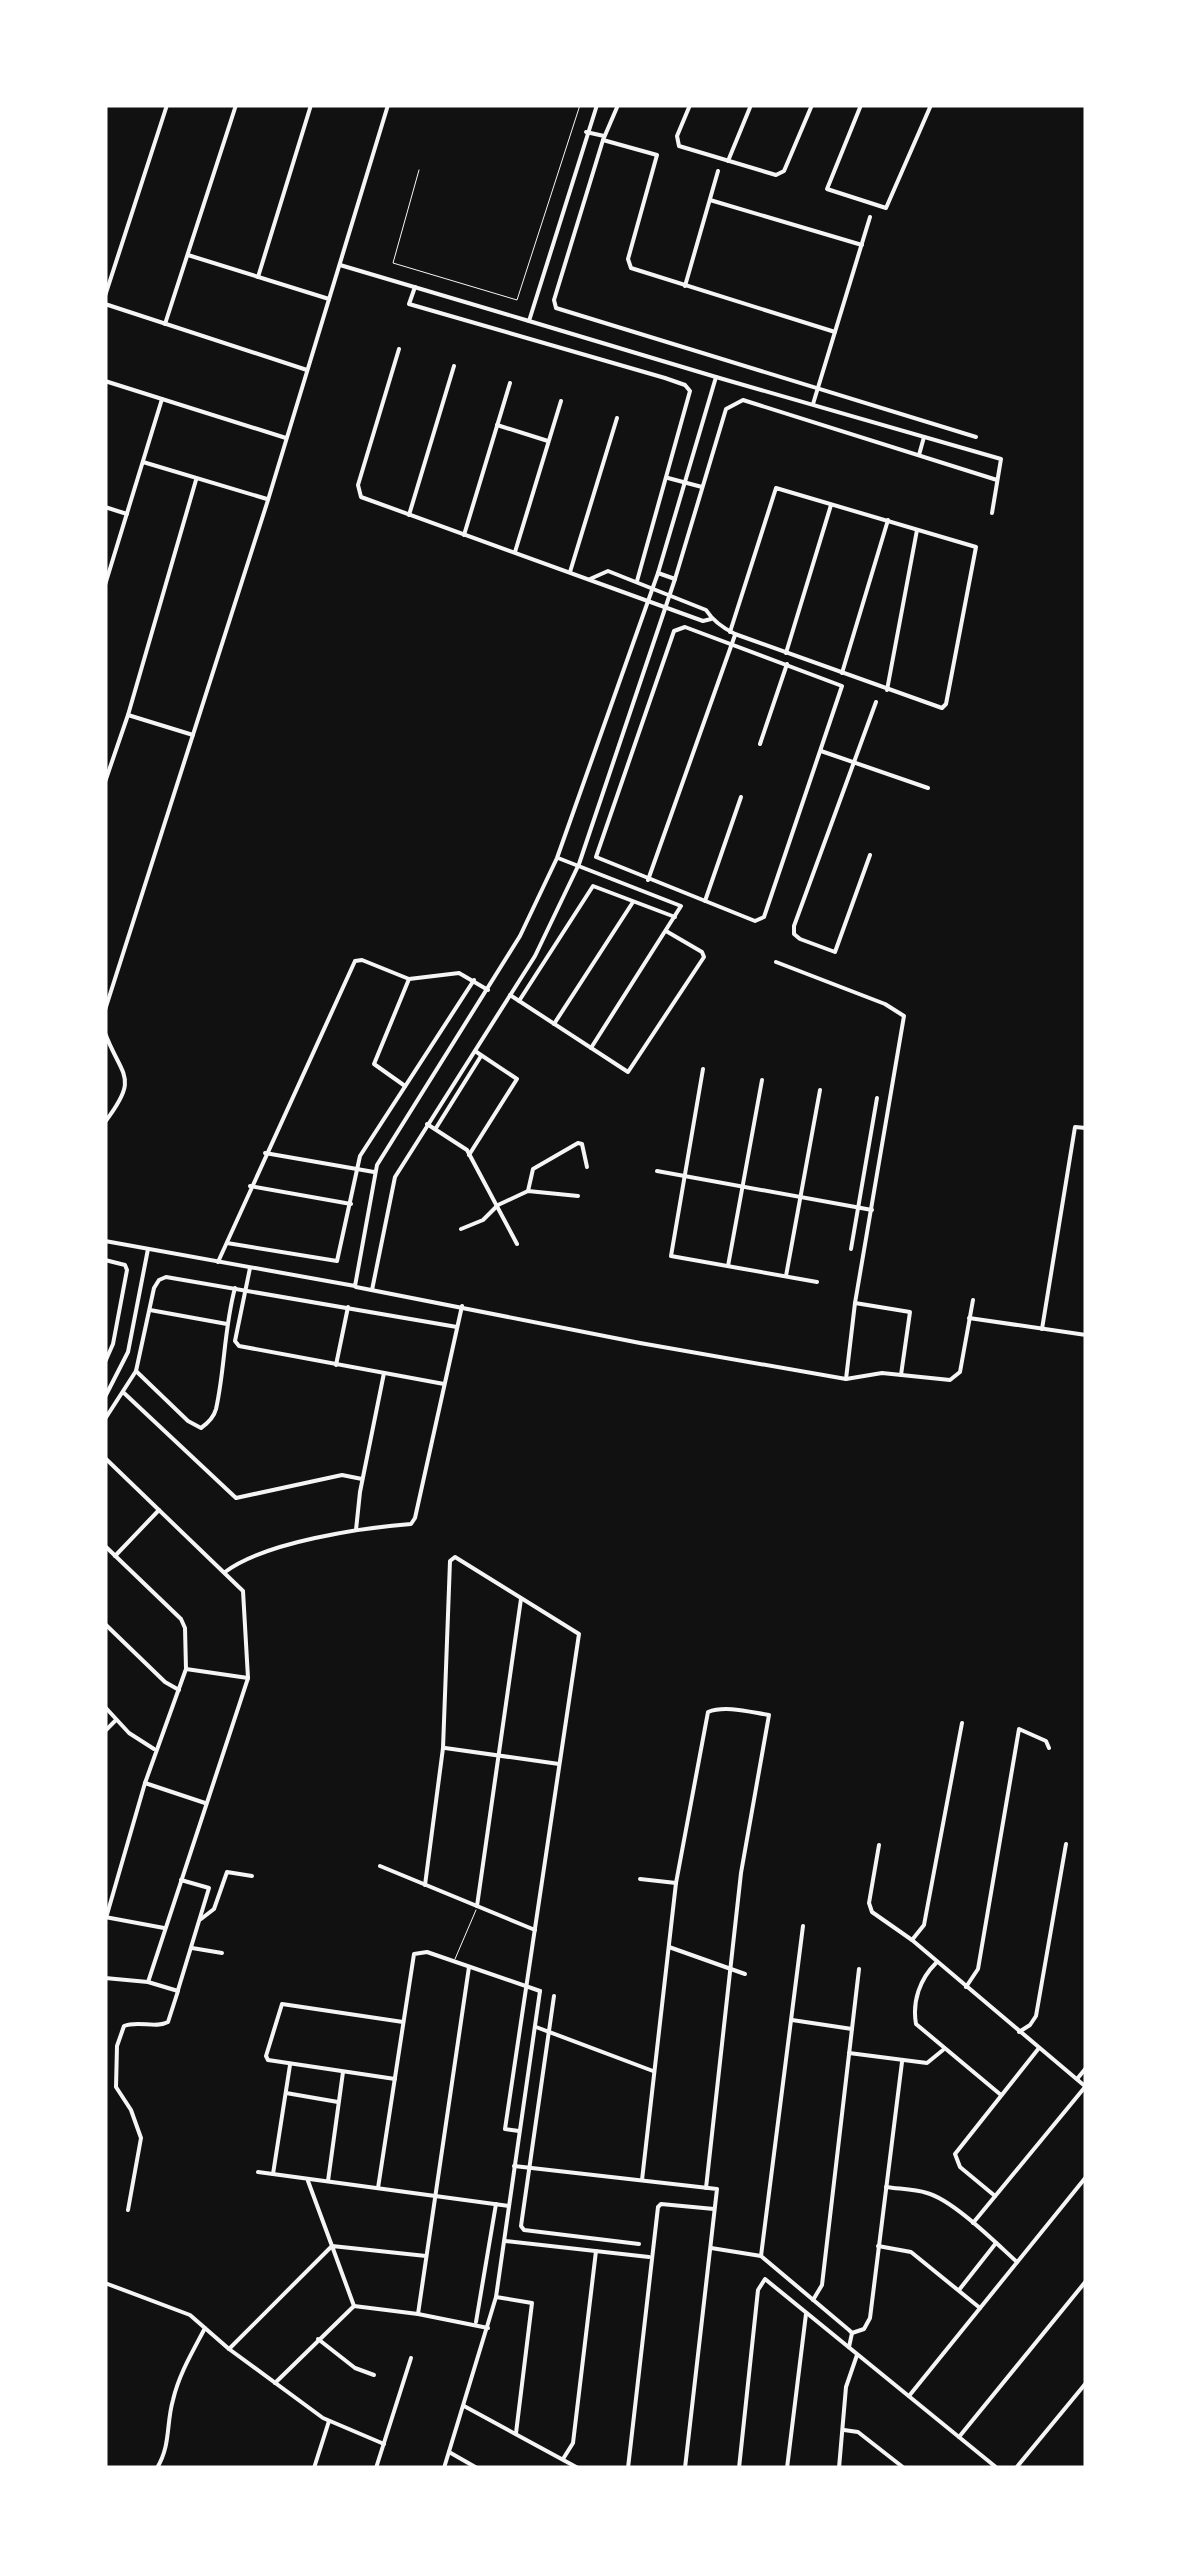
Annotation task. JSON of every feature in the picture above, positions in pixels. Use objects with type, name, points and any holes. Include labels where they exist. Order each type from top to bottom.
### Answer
[{"type":"street","points":[[105,296],[167,105]]},
{"type":"street","points":[[165,324],[236,105]]},
{"type":"street","points":[[258,277],[311,105]]},
{"type":"street","points":[[105,1010],[268,500],[387,105]]},
{"type":"street","points":[[529,321],[597,105]]},
{"type":"street","points":[[618,105],[603,138],[554,300],[556,308],[976,436]]},
{"type":"street","points":[[690,105],[677,136],[679,146],[780,175],[812,105]]},
{"type":"street","points":[[728,161],[751,105]]},
{"type":"street","points":[[861,105],[827,189],[882,208],[888,207],[931,105]]},
{"type":"street","points":[[586,132],[657,155],[627,263],[631,268],[835,332]]},
{"type":"street","points":[[685,286],[718,171]]},
{"type":"street","points":[[710,200],[862,246]]},
{"type":"street","points":[[812,405],[870,217]]},
{"type":"street","points":[[188,255],[329,299]]},
{"type":"street","points":[[340,265],[1001,459],[992,513]]},
{"type":"street","points":[[414,286],[409,304],[684,385],[691,396],[637,582]]},
{"type":"street","points":[[105,304],[307,370]]},
{"type":"street","points":[[399,349],[358,485],[364,500],[703,622],[712,620]]},
{"type":"street","points":[[408,515],[454,366]]},
{"type":"street","points":[[355,1286],[374,1172],[520,936],[558,858],[654,588],[716,378]]},
{"type":"street","points":[[105,381],[286,438]]},
{"type":"street","points":[[464,535],[510,382]]},
{"type":"street","points":[[105,585],[162,399]]},
{"type":"street","points":[[515,552],[561,400]]},
{"type":"street","points":[[372,1290],[395,1176],[535,956],[579,864],[670,594],[726,409],[742,400],[997,480]]},
{"type":"street","points":[[570,572],[617,418]]},
{"type":"street","points":[[498,425],[548,441]]},
{"type":"street","points":[[918,455],[924,437]]},
{"type":"street","points":[[143,462],[268,500]]},
{"type":"street","points":[[668,478],[702,487]]},
{"type":"street","points":[[105,782],[196,480]]},
{"type":"street","points":[[590,580],[608,571],[706,610],[712,620],[733,633],[940,708],[945,706],[976,547],[776,488],[733,633],[731,645],[648,880]]},
{"type":"street","points":[[786,653],[832,503]]},
{"type":"street","points":[[105,507],[127,514]]},
{"type":"street","points":[[842,674],[888,520]]},
{"type":"street","points":[[887,690],[917,530]]},
{"type":"street","points":[[658,574],[674,579]]},
{"type":"street","points":[[685,628],[731,645],[842,686],[760,920],[755,922],[596,857],[674,631],[685,628]]},
{"type":"street","points":[[760,744],[787,664]]},
{"type":"street","points":[[870,854],[835,952],[794,934],[876,702]]},
{"type":"street","points":[[128,715],[193,735]]},
{"type":"street","points":[[820,751],[928,788]]},
{"type":"street","points":[[705,901],[741,797]]},
{"type":"street","points":[[558,858],[681,906],[591,1048]]},
{"type":"street","points":[[518,1001],[593,886],[675,917]]},
{"type":"street","points":[[554,1024],[634,900]]},
{"type":"street","points":[[510,995],[624,1071],[630,1071],[703,954],[666,931]]},
{"type":"street","points":[[218,1262],[352,965],[362,960],[409,979],[456,972],[488,990]]},
{"type":"street","points":[[776,962],[885,1004],[904,1016],[855,1303],[846,1379]]},
{"type":"street","points":[[406,1086],[374,1064],[409,979]]},
{"type":"street","points":[[226,1243],[338,1261],[360,1156],[474,980]]},
{"type":"street","points":[[105,1032],[125,1074],[126,1087],[105,1122]]},
{"type":"street","points":[[469,1155],[517,1079],[475,1052]]},
{"type":"street","points":[[436,1128],[481,1056]]},
{"type":"street","points":[[703,1069],[671,1256],[817,1282]]},
{"type":"street","points":[[728,1266],[762,1080]]},
{"type":"street","points":[[786,1276],[820,1090]]},
{"type":"street","points":[[851,1249],[877,1098]]},
{"type":"street","points":[[427,1124],[469,1155],[517,1244]]},
{"type":"street","points":[[1042,1329],[1075,1127],[1086,1128]]},
{"type":"street","points":[[528,1191],[533,1170],[578,1142],[582,1144],[587,1167]]},
{"type":"street","points":[[265,1154],[374,1172]]},
{"type":"street","points":[[657,1171],[872,1210]]},
{"type":"street","points":[[250,1186],[351,1204]]},
{"type":"street","points":[[461,1229],[484,1220],[498,1205],[528,1191],[578,1196]]},
{"type":"street","points":[[105,1241],[846,1379],[882,1373],[950,1380],[960,1372],[973,1300]]},
{"type":"street","points":[[105,1397],[128,1352],[148,1249]]},
{"type":"street","points":[[105,1260],[127,1268],[113,1344],[105,1362]]},
{"type":"street","points":[[250,1268],[236,1344],[444,1384]]},
{"type":"street","points":[[105,1419],[136,1371],[154,1288],[158,1280],[166,1277],[457,1327]]},
{"type":"street","points":[[136,1371],[188,1421],[201,1428],[215,1414],[236,1287]]},
{"type":"street","points":[[855,1303],[910,1312],[900,1375]]},
{"type":"street","points":[[225,1572],[250,1556],[356,1530],[411,1524],[462,1306]]},
{"type":"street","points":[[336,1365],[348,1307]]},
{"type":"street","points":[[150,1310],[227,1324]]},
{"type":"street","points":[[969,1318],[1086,1336]]},
{"type":"street","points":[[356,1530],[362,1478],[384,1373]]},
{"type":"street","points":[[124,1393],[236,1498],[342,1475],[362,1478]]},
{"type":"street","points":[[105,1458],[243,1591],[248,1678],[148,1982]]},
{"type":"street","points":[[116,1556],[159,1510]]},
{"type":"street","points":[[105,1546],[181,1620],[184,1628],[186,1670],[145,1783],[106,1918],[166,1929]]},
{"type":"street","points":[[425,1885],[443,1748],[450,1558],[457,1558],[578,1634],[505,2129],[520,2131]]},
{"type":"street","points":[[477,1906],[521,1599]]},
{"type":"street","points":[[105,1624],[165,1682],[180,1690]]},
{"type":"street","points":[[186,1670],[248,1678]]},
{"type":"street","points":[[105,1707],[130,1734],[156,1750]]},
{"type":"street","points":[[642,2180],[676,1883],[711,1709],[769,1715],[741,1873],[706,2188]]},
{"type":"street","points":[[105,1731],[118,1719]]},
{"type":"street","points":[[912,1940],[924,1925],[962,1723]]},
{"type":"street","points":[[966,1987],[978,1969],[1019,1729],[1046,1741],[1049,1748]]},
{"type":"street","points":[[443,1748],[559,1764]]},
{"type":"street","points":[[145,1783],[204,1803]]},
{"type":"street","points":[[1019,2032],[1036,2016],[1066,1844]]},
{"type":"street","points":[[878,1845],[869,1908],[1086,2087],[972,2223]]},
{"type":"street","points":[[380,1866],[535,1930]]},
{"type":"street","points":[[199,1920],[214,1909],[227,1872],[252,1876]]},
{"type":"street","points":[[640,1879],[676,1883]]},
{"type":"street","points":[[128,2210],[140,2129],[116,2087],[117,2046],[124,2026],[168,2022],[209,1888],[181,1880]]},
{"type":"street","points":[[761,2256],[803,1926]]},
{"type":"street","points":[[669,1947],[745,1974]]},
{"type":"street","points":[[192,1948],[222,1954]]},
{"type":"street","points":[[378,2188],[417,1952],[540,1992],[496,2297],[444,2468]]},
{"type":"street","points":[[936,1963],[922,1982],[915,2016],[920,2030],[1002,2094]]},
{"type":"street","points":[[418,2314],[469,1967]]},
{"type":"street","points":[[813,2300],[822,2285],[859,1969]]},
{"type":"street","points":[[105,1978],[148,1982],[178,1990]]},
{"type":"street","points":[[554,1996],[522,2229],[639,2244]]},
{"type":"street","points":[[395,2078],[266,2058],[282,2004],[404,2022]]},
{"type":"street","points":[[792,2020],[852,2029]]},
{"type":"street","points":[[535,2027],[653,2070]]},
{"type":"street","points":[[995,2196],[960,2167],[955,2154],[1039,2048]]},
{"type":"street","points":[[849,2054],[926,2064],[944,2050]]},
{"type":"street","points":[[852,2333],[864,2329],[870,2318],[902,2062]]},
{"type":"street","points":[[272,2174],[290,2064]]},
{"type":"street","points":[[1078,2079],[1086,2068]]},
{"type":"street","points":[[328,2182],[343,2072]]},
{"type":"street","points":[[286,2093],[338,2102]]},
{"type":"street","points":[[514,2166],[717,2189],[685,2468]]},
{"type":"street","points":[[258,2172],[509,2206]]},
{"type":"street","points":[[908,2396],[1086,2177]]},
{"type":"street","points":[[308,2179],[354,2306]]},
{"type":"street","points":[[886,2187],[929,2193],[1017,2262]]},
{"type":"street","points":[[476,2324],[496,2204]]},
{"type":"street","points":[[628,2468],[659,2205],[715,2209]]},
{"type":"street","points":[[505,2241],[651,2258]]},
{"type":"street","points":[[958,2290],[996,2242]]},
{"type":"street","points":[[628,2255],[629,2243]]},
{"type":"street","points":[[332,2246],[426,2256]]},
{"type":"street","points":[[229,2350],[332,2246]]},
{"type":"street","points":[[878,2246],[911,2252],[980,2308]]},
{"type":"street","points":[[712,2248],[761,2256],[852,2333]]},
{"type":"street","points":[[563,2459],[573,2442],[596,2251]]},
{"type":"street","points":[[738,2468],[762,2280],[775,2286],[997,2468]]},
{"type":"street","points":[[959,2437],[1086,2282]]},
{"type":"street","points":[[105,2283],[190,2315],[229,2350],[329,2420],[384,2444]]},
{"type":"street","points":[[496,2297],[532,2303],[516,2433]]},
{"type":"street","points":[[354,2306],[488,2328]]},
{"type":"street","points":[[274,2383],[354,2306]]},
{"type":"street","points":[[787,2468],[806,2314]]},
{"type":"street","points":[[157,2468],[170,2436],[176,2387],[205,2328]]},
{"type":"street","points":[[848,2347],[852,2333]]},
{"type":"street","points":[[318,2340],[355,2368],[374,2375]]},
{"type":"street","points":[[839,2468],[846,2387],[858,2355]]},
{"type":"street","points":[[376,2468],[412,2358]]},
{"type":"street","points":[[1016,2468],[1086,2383]]},
{"type":"street","points":[[463,2405],[578,2468]]},
{"type":"street","points":[[314,2468],[329,2420]]},
{"type":"street","points":[[844,2430],[858,2432],[904,2468]]},
{"type":"street","points":[[448,2452],[478,2468]]},
{"type":"lane","points":[[419,170],[393,263],[517,300],[580,105]]},
{"type":"lane","points":[[454,1962],[477,1906]]}]
